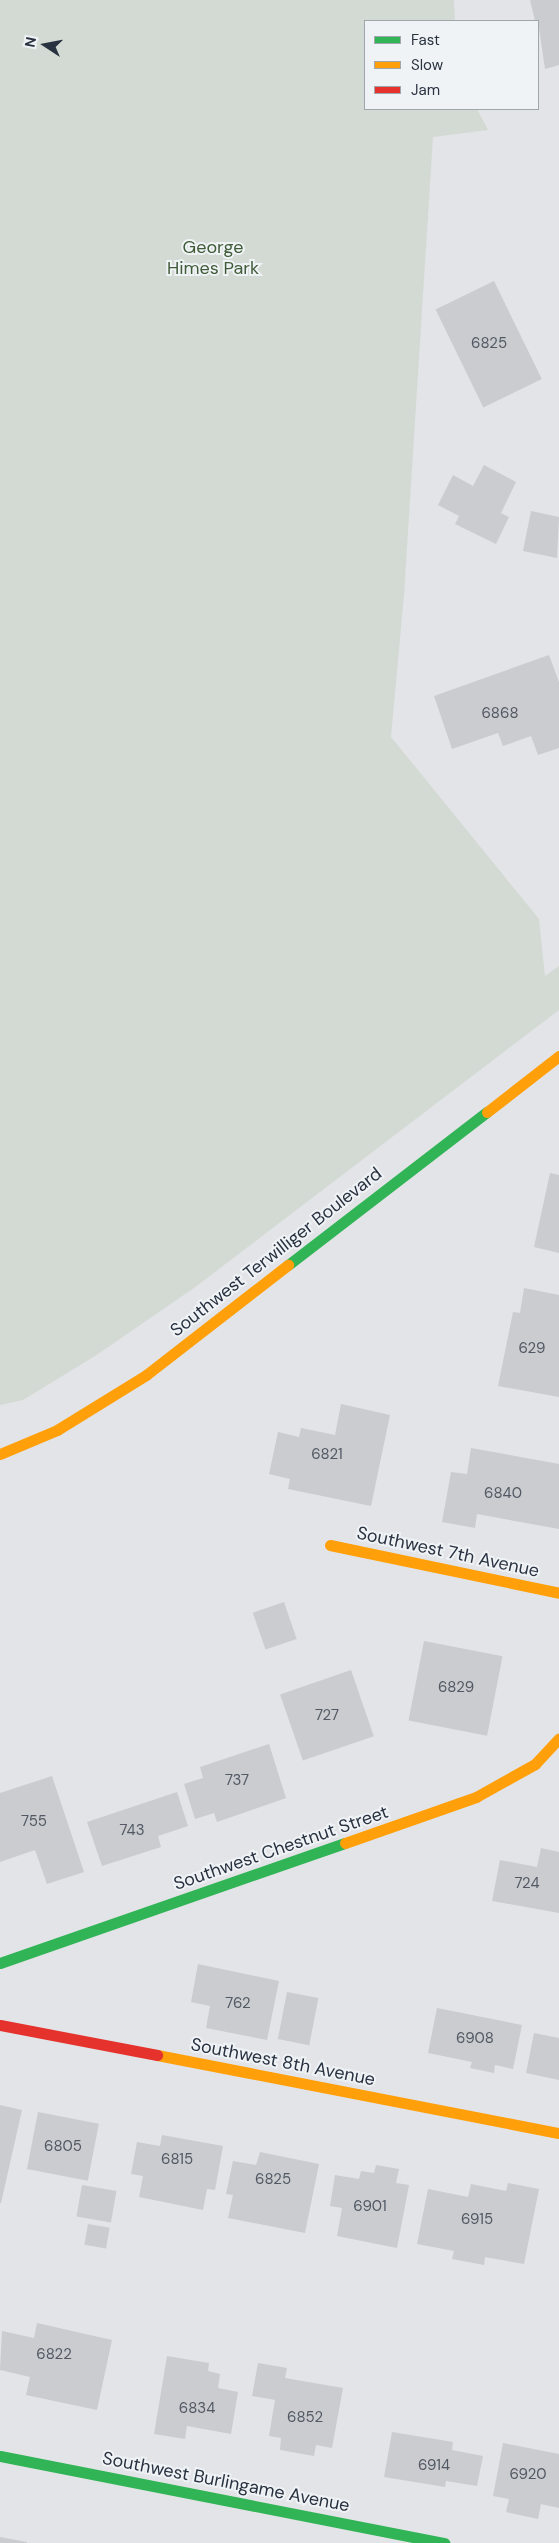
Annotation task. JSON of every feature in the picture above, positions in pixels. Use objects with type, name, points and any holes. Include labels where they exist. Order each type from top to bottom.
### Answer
[{"type":"street","name":"Southwest Terwilliger Boulevard","points":[[0,1454],[57,1430],[146,1375],[559,1056]]},
{"type":"street","name":"Southwest 7th Avenue","points":[[330,1545],[559,1593]]},
{"type":"street","name":"Southwest Chestnut Street","points":[[0,1963],[476,1797],[536,1764],[559,1738]]},
{"type":"street","name":"Southwest 8th Avenue","points":[[0,2025],[559,2133]]},
{"type":"street","name":"Southwest Burlingame Avenue","points":[[0,2456],[445,2543]]},
{"type":"green space","name":"George Himes Park","points":[[0,0],[454,0],[455,20],[364,20],[364,110],[478,110],[488,130],[433,137],[404,595],[391,737],[539,919],[545,976],[559,966],[559,1010],[194,1288],[95,1356],[23,1400],[0,1405]]},
{"type":"building","points":[[530,0],[559,0],[559,65],[545,69],[539,20],[535,20]]},
{"type":"building","points":[[494,281],[542,379],[483,407],[436,309]]},
{"type":"building","points":[[484,465],[516,482],[501,513],[509,517],[496,544],[455,524],[459,516],[438,505],[453,475],[473,486]]},
{"type":"building","points":[[531,511],[559,517],[557,558],[523,551]]},
{"type":"building","points":[[549,655],[559,682],[559,748],[538,755],[531,736],[503,746],[498,733],[452,749],[434,696]]},
{"type":"building","points":[[550,1173],[559,1175],[559,1253],[534,1247]]},
{"type":"building","points":[[524,1288],[559,1295],[559,1397],[498,1386],[513,1312],[520,1313]]},
{"type":"building","points":[[341,1404],[390,1415],[371,1506],[288,1489],[290,1479],[269,1474],[278,1432],[299,1437],[301,1428],[335,1435]]},
{"type":"building","points":[[471,1448],[559,1464],[559,1529],[477,1514],[475,1528],[442,1522],[451,1472],[467,1474]]},
{"type":"building","points":[[284,1602],[297,1639],[265,1650],[253,1613]]},
{"type":"building","points":[[424,1641],[503,1656],[487,1736],[409,1721]]},
{"type":"building","points":[[351,1670],[374,1736],[303,1761],[280,1694]]},
{"type":"building","points":[[269,1744],[286,1798],[217,1822],[214,1813],[195,1819],[184,1784],[203,1778],[200,1767]]},
{"type":"building","points":[[52,1776],[84,1872],[47,1884],[35,1850],[0,1862],[0,1793]]},
{"type":"building","points":[[177,1792],[188,1826],[158,1836],[161,1847],[102,1866],[87,1822]]},
{"type":"building","points":[[541,1848],[559,1852],[559,1913],[492,1901],[500,1860],[537,1867]]},
{"type":"building","points":[[198,1964],[279,1981],[267,2040],[206,2028],[210,2006],[191,2002]]},
{"type":"building","points":[[287,1992],[318,1998],[309,2045],[278,2039]]},
{"type":"building","points":[[437,2008],[522,2025],[513,2069],[495,2065],[494,2073],[470,2068],[472,2062],[428,2053]]},
{"type":"building","points":[[534,2033],[559,2038],[559,2080],[526,2073]]},
{"type":"building","points":[[0,2105],[22,2110],[1,2203],[0,2203]]},
{"type":"building","points":[[38,2112],[99,2124],[88,2181],[27,2169]]},
{"type":"building","points":[[162,2135],[223,2146],[215,2190],[207,2189],[203,2210],[139,2197],[143,2176],[131,2174],[137,2142],[160,2146]]},
{"type":"building","points":[[260,2152],[319,2164],[305,2233],[228,2218],[233,2195],[226,2194],[233,2161],[256,2165]]},
{"type":"building","points":[[376,2165],[399,2169],[396,2183],[409,2185],[397,2248],[337,2236],[342,2208],[330,2206],[335,2175],[359,2179],[361,2171],[374,2173]]},
{"type":"building","points":[[508,2183],[539,2189],[524,2264],[485,2257],[484,2265],[452,2259],[454,2251],[417,2244],[428,2189],[468,2197],[471,2184],[506,2191]]},
{"type":"building","points":[[82,2185],[116,2191],[111,2223],[76,2217]]},
{"type":"building","points":[[88,2224],[110,2228],[106,2249],[84,2245]]},
{"type":"building","points":[[37,2323],[112,2340],[97,2410],[26,2395],[30,2377],[0,2370],[2,2331],[34,2338]]},
{"type":"building","points":[[167,2356],[209,2363],[208,2371],[220,2374],[218,2388],[238,2392],[231,2434],[187,2426],[185,2439],[154,2434]]},
{"type":"building","points":[[258,2363],[287,2368],[285,2378],[343,2388],[332,2448],[316,2445],[314,2456],[280,2450],[281,2438],[269,2436],[275,2400],[252,2396]]},
{"type":"building","points":[[392,2432],[453,2442],[452,2450],[483,2456],[477,2486],[446,2481],[445,2487],[384,2477]]},
{"type":"building","points":[[503,2443],[559,2454],[559,2508],[541,2504],[538,2519],[506,2512],[509,2499],[493,2496]]},
{"type":"building","points":[[0,2537],[27,2542],[27,2543],[0,2543]]},
{"type":"traffic: fast","points":[[288,1265],[487,1112]]},
{"type":"traffic: fast","points":[[0,1963],[345,1843]]},
{"type":"traffic: fast","points":[[0,2456],[445,2543]]},
{"type":"traffic: slow","points":[[487,1112],[559,1056]]},
{"type":"traffic: slow","points":[[0,1454],[57,1430],[146,1375],[288,1265]]},
{"type":"traffic: slow","points":[[330,1545],[559,1593]]},
{"type":"traffic: slow","points":[[345,1843],[476,1797],[535,1764],[559,1738]]},
{"type":"traffic: slow","points":[[157,2055],[559,2133]]},
{"type":"traffic: jam","points":[[0,2025],[157,2055]]}]
